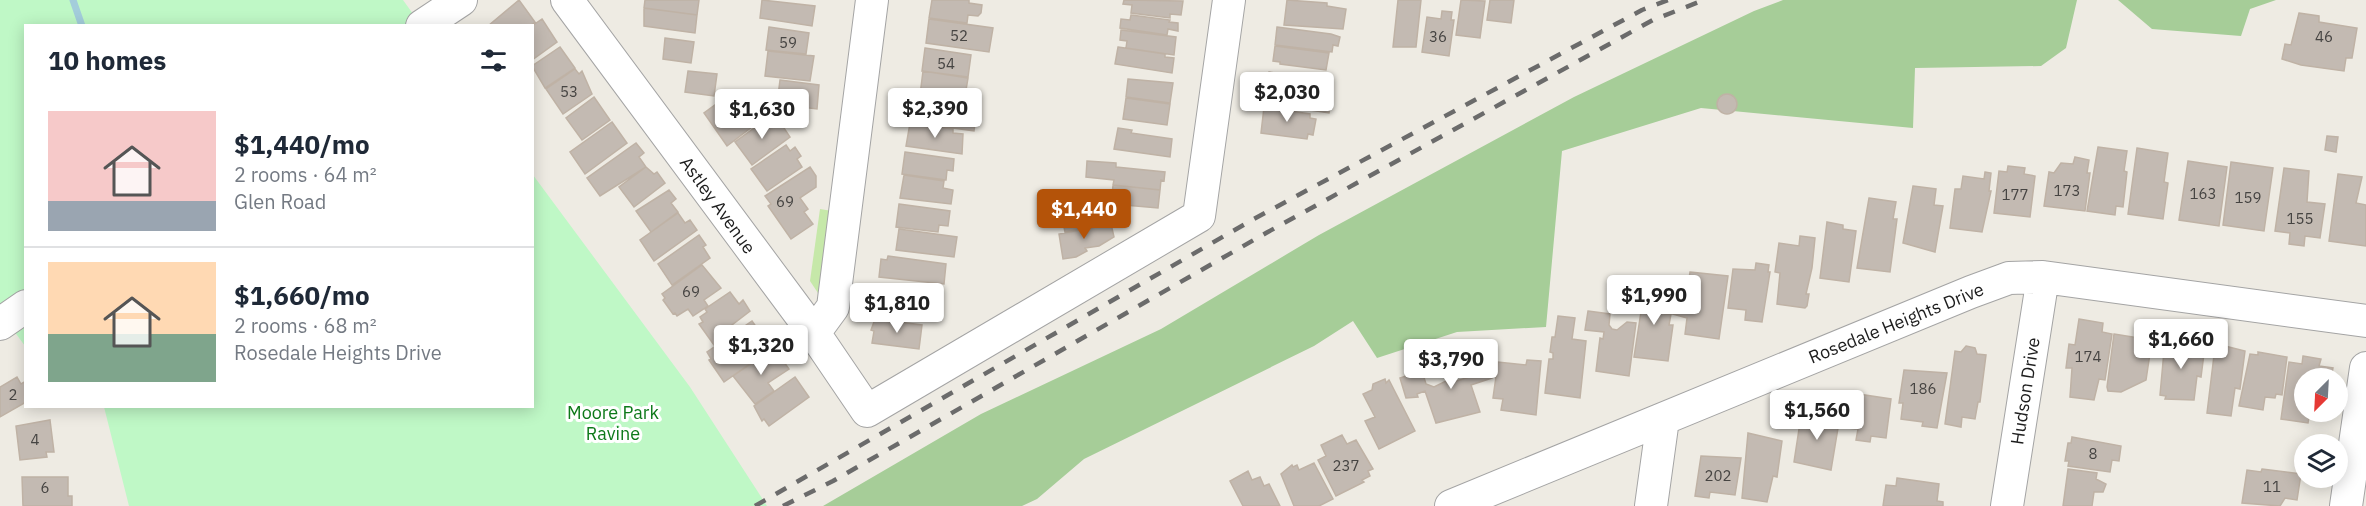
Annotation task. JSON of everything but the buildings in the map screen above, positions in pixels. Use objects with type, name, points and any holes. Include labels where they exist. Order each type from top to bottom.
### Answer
[{"type":"street","points":[[425,24],[461,0]]},
{"type":"street","name":"Astley Avenue","points":[[567,0],[814,333],[867,411],[1199,216],[1229,0]]},
{"type":"street","points":[[814,333],[833,307],[872,0]]},
{"type":"street","name":"Rosedale Heights Drive","points":[[1451,506],[2009,278],[2043,277],[2366,321]]},
{"type":"street","name":"Hudson Drive","points":[[2007,506],[2043,277]]},
{"type":"street","points":[[2346,506],[2366,368]]},
{"type":"street","points":[[1651,506],[1663,419]]},
{"type":"green space","points":[[0,0],[403,0],[420,24],[24,24],[24,345],[0,312]]},
{"type":"green space","points":[[1783,0],[2077,0],[2066,48],[2041,66],[1915,68],[1913,128],[1701,108],[1562,151],[1546,327],[1457,332],[1377,358],[1353,321],[1314,346],[1084,459],[1037,499],[1022,506],[823,506],[981,414],[1161,329],[1319,235],[1574,97],[1754,11]]},
{"type":"green space","points":[[2118,0],[2276,0],[2250,9],[2241,36],[2152,29]]},
{"type":"green space","name":"Moore Park Ravine","points":[[534,176],[690,387],[767,506],[129,506],[104,408],[534,408]]},
{"type":"green space","points":[[820,209],[832,211],[822,286],[818,293],[810,281]]},
{"type":"waterway","points":[[73,0],[81,24]]},
{"type":"railway","points":[[755,506],[1252,220],[1642,10],[1668,0]]},
{"type":"railway","points":[[783,506],[833,481],[1266,233],[1653,20],[1704,0]]}]
